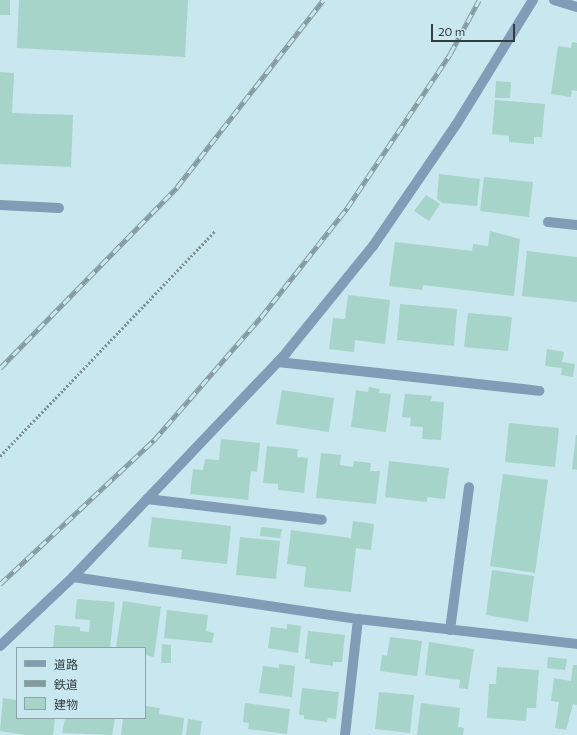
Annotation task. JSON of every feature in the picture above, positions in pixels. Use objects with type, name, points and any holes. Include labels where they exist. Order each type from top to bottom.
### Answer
[{"type":"street","points":[[0,646],[73,577],[278,362],[373,246],[456,125],[533,0]]},
{"type":"street","points":[[554,0],[577,7]]},
{"type":"street","points":[[0,206],[60,208]]},
{"type":"street","points":[[548,222],[577,225]]},
{"type":"street","points":[[278,362],[539,391]]},
{"type":"street","points":[[450,630],[469,487]]},
{"type":"street","points":[[147,499],[322,520]]},
{"type":"street","points":[[73,577],[358,619],[577,644]]},
{"type":"street","points":[[345,735],[358,619]]},
{"type":"path","points":[[0,456],[215,231]]},
{"type":"building","points":[[0,0],[10,0],[10,15],[0,15]]},
{"type":"building","points":[[19,0],[188,0],[185,57],[17,48]]},
{"type":"building","points":[[572,42],[577,43],[577,91],[572,90],[571,97],[551,94],[558,46],[571,48]]},
{"type":"building","points":[[0,72],[14,73],[12,113],[73,115],[71,167],[0,164]]},
{"type":"building","points":[[496,81],[511,82],[510,98],[495,98]]},
{"type":"building","points":[[495,100],[545,104],[542,137],[534,137],[534,144],[509,142],[509,136],[492,134]]},
{"type":"building","points":[[439,174],[480,179],[477,206],[442,203],[437,199]]},
{"type":"building","points":[[484,177],[533,182],[529,217],[480,211]]},
{"type":"building","points":[[426,195],[440,204],[429,221],[414,211]]},
{"type":"building","points":[[490,231],[520,239],[514,296],[423,285],[422,290],[389,286],[395,242],[472,251],[473,244],[488,246]]},
{"type":"building","points":[[527,251],[577,257],[577,302],[522,296]]},
{"type":"building","points":[[348,295],[390,300],[385,344],[355,340],[354,352],[329,349],[333,318],[345,319]]},
{"type":"building","points":[[400,304],[457,309],[454,346],[397,340]]},
{"type":"building","points":[[468,313],[512,317],[508,351],[464,347]]},
{"type":"building","points":[[547,349],[564,352],[562,362],[575,364],[573,377],[561,375],[562,368],[545,366]]},
{"type":"building","points":[[369,387],[380,389],[379,393],[391,394],[386,432],[351,427],[356,390],[368,392]]},
{"type":"building","points":[[282,390],[334,398],[329,432],[276,424]]},
{"type":"building","points":[[405,394],[432,396],[431,401],[444,402],[441,440],[422,439],[423,427],[410,426],[411,418],[402,417]]},
{"type":"building","points":[[509,423],[559,428],[555,467],[505,462]]},
{"type":"building","points":[[577,435],[577,470],[572,469]]},
{"type":"building","points":[[221,439],[260,443],[257,472],[251,471],[248,500],[190,494],[193,469],[203,470],[205,459],[219,460]]},
{"type":"building","points":[[267,446],[298,449],[297,457],[308,458],[304,493],[278,490],[278,484],[263,483]]},
{"type":"building","points":[[321,453],[341,455],[340,465],[353,467],[354,461],[371,463],[370,471],[380,471],[376,504],[316,498]]},
{"type":"building","points":[[389,461],[449,468],[445,499],[427,497],[427,502],[385,497]]},
{"type":"building","points":[[503,474],[548,480],[535,573],[490,566]]},
{"type":"building","points":[[152,517],[231,526],[227,564],[181,559],[182,550],[148,547]]},
{"type":"building","points":[[353,521],[374,524],[371,550],[356,548],[351,592],[304,587],[306,567],[287,564],[291,530],[351,538]]},
{"type":"building","points":[[261,527],[282,529],[280,538],[260,536]]},
{"type":"building","points":[[240,537],[280,541],[276,579],[236,575]]},
{"type":"building","points":[[492,570],[534,576],[528,622],[486,615]]},
{"type":"building","points":[[77,599],[115,602],[110,647],[53,647],[55,625],[80,627],[80,631],[89,632],[90,620],[75,619]]},
{"type":"building","points":[[123,601],[161,607],[154,657],[146,655],[146,647],[116,647]]},
{"type":"building","points":[[167,610],[208,615],[206,631],[214,633],[212,643],[164,638]]},
{"type":"building","points":[[287,624],[301,626],[298,653],[268,648],[271,627],[287,629]]},
{"type":"building","points":[[308,631],[345,635],[342,662],[333,662],[333,666],[310,663],[310,659],[305,659]]},
{"type":"building","points":[[390,637],[422,641],[417,676],[380,671],[382,655],[387,656]]},
{"type":"building","points":[[429,642],[474,649],[468,689],[459,688],[460,680],[425,675]]},
{"type":"building","points":[[162,644],[171,645],[171,663],[161,663]]},
{"type":"building","points":[[548,657],[567,659],[565,670],[547,668]]},
{"type":"building","points":[[279,664],[295,666],[292,697],[259,693],[263,666],[279,668]]},
{"type":"building","points":[[573,665],[577,665],[577,705],[573,704],[566,730],[555,728],[559,702],[551,701],[554,678],[571,681]]},
{"type":"building","points":[[497,667],[539,670],[536,708],[527,708],[526,721],[487,718],[489,684],[496,684]]},
{"type":"building","points":[[302,688],[339,692],[336,719],[328,718],[327,722],[304,719],[304,715],[299,715]]},
{"type":"building","points":[[379,692],[414,695],[410,733],[375,729]]},
{"type":"building","points":[[3,698],[16,700],[16,719],[55,719],[53,735],[25,735],[0,731]]},
{"type":"building","points":[[245,703],[290,709],[287,734],[248,729],[249,723],[243,722]]},
{"type":"building","points":[[421,703],[460,708],[458,727],[464,728],[463,735],[417,735]]},
{"type":"building","points":[[146,706],[160,708],[159,714],[184,718],[182,735],[121,735],[123,719],[146,719]]},
{"type":"building","points":[[65,719],[115,719],[112,735],[62,733]]},
{"type":"building","points":[[188,719],[202,721],[200,735],[186,735]]},
{"type":"railway","points":[[0,368],[177,187],[323,0]]},
{"type":"railway","points":[[0,584],[154,440],[261,317],[347,208],[450,54],[479,0]]}]
